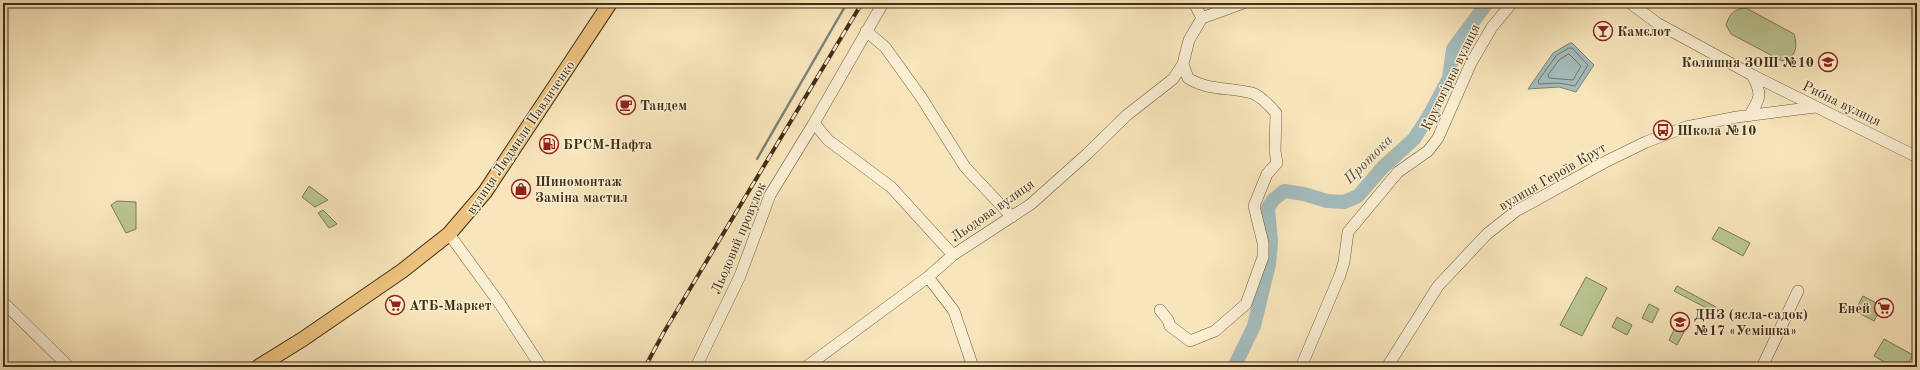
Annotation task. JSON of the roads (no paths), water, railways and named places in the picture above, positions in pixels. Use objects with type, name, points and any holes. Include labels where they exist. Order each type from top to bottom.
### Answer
[{"type":"main road","name":"вулиця Людмили Павличенко","points":[[258,367],[402,271],[449,234],[485,192],[610,3]]},
{"type":"street","name":"Льодовий провулок","points":[[696,367],[740,276],[770,195],[814,123],[883,3]]},
{"type":"street","points":[[1194,3],[1202,18],[1243,3]]},
{"type":"street","name":"Крутогірна вулиця","points":[[1301,367],[1340,275],[1344,262],[1348,232],[1398,172],[1428,151],[1438,138],[1472,63],[1492,26],[1512,3]]},
{"type":"street","name":"Рибна вулиця","points":[[1630,3],[1657,23],[1752,75],[1917,157]]},
{"type":"street","name":"Льодова вулиця","points":[[806,367],[928,277],[953,255],[1031,204],[1087,154],[1127,115],[1173,79],[1183,64],[1189,40],[1202,18]]},
{"type":"street","points":[[866,32],[885,47],[921,97],[965,167],[1012,217]]},
{"type":"street","points":[[1160,310],[1170,326],[1190,341],[1215,331],[1246,304],[1263,257],[1263,243],[1254,206],[1267,174],[1276,163],[1276,113],[1267,103],[1253,93],[1199,85],[1188,78],[1183,64]]},
{"type":"street","points":[[1749,116],[1760,97],[1759,87],[1752,75]]},
{"type":"street","name":"вулиця Героїв Крут","points":[[1387,367],[1438,286],[1487,234],[1516,211],[1593,168],[1646,142],[1686,127],[1749,116],[1816,107]]},
{"type":"street","points":[[814,123],[828,140],[891,187],[953,255]]},
{"type":"street","points":[[449,234],[500,304],[542,367]]},
{"type":"street","points":[[928,277],[954,311],[973,367]]},
{"type":"street","points":[[1762,367],[1798,291]]},
{"type":"street","points":[[3,302],[69,367]]},
{"type":"water","points":[[1572,43],[1594,65],[1576,92],[1559,87],[1528,89],[1553,53]]},
{"type":"waterway","points":[[757,159],[847,3]]},
{"type":"waterway","name":"Протока","points":[[1234,367],[1254,326],[1269,264],[1271,242],[1268,208],[1273,200],[1284,191],[1304,194],[1327,201],[1344,202],[1358,196],[1383,167],[1414,139],[1430,114],[1449,78],[1453,49],[1487,3]]},
{"type":"railway","points":[[645,367],[664,332],[862,3]]},
{"type":"place","name":"Камєлот","points":[[1603,31]]},
{"type":"place","name":"Колишня ЗОШ №10","points":[[1828,62]]},
{"type":"place","name":"Тандем","points":[[626,105]]},
{"type":"place","name":"Школа №10","points":[[1663,130]]},
{"type":"place","name":"БРСМ-Нафта","points":[[549,144]]},
{"type":"place","name":"Шиномонтаж Заміна мастил","points":[[521,189]]},
{"type":"place","name":"АТБ-Маркет","points":[[395,305]]},
{"type":"place","name":"Еней","points":[[1884,308]]},
{"type":"place","name":"ДНЗ (ясла-садок) №17 «Усмішка»","points":[[1680,322]]}]
